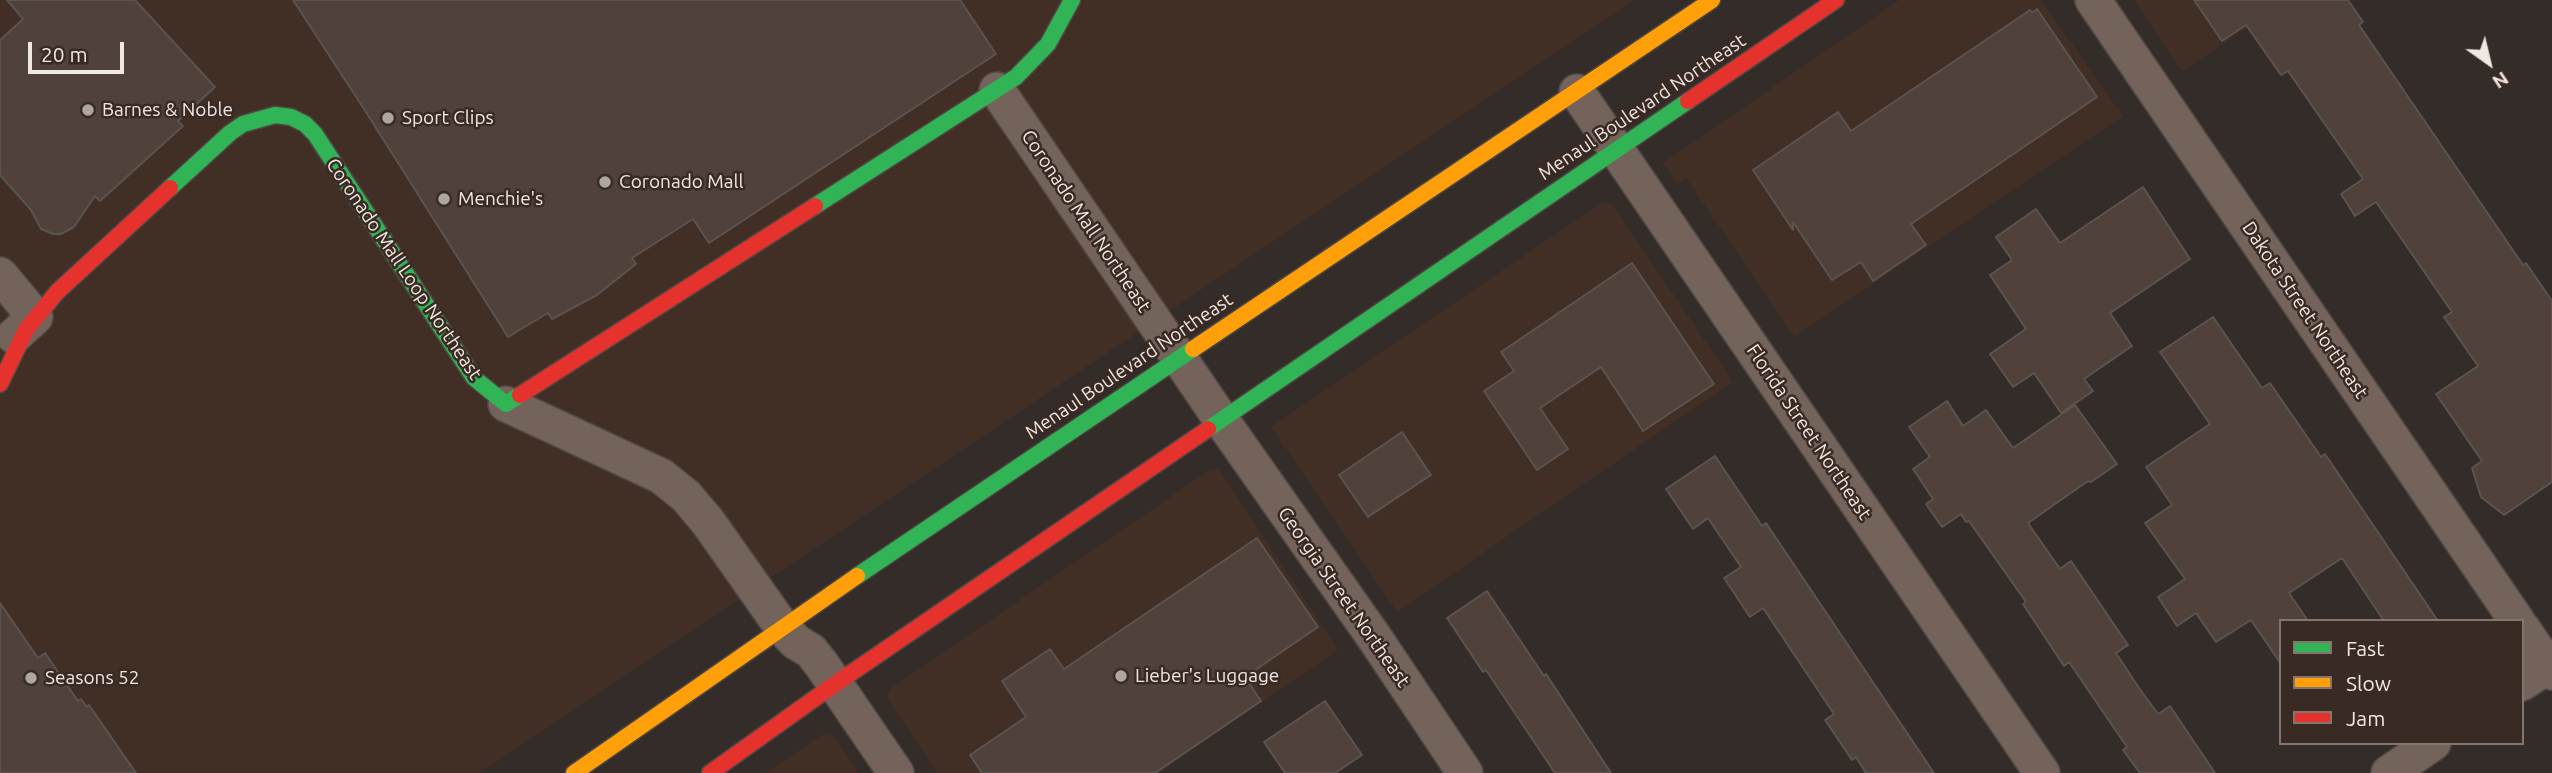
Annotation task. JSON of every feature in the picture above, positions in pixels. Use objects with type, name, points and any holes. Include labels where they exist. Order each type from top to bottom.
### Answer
[{"type":"main road","points":[[506,404],[997,90],[1040,54],[1060,27],[1072,0]]},
{"type":"main road","name":"Menaul Boulevard Northeast","points":[[574,773],[782,627],[1178,358],[1712,0]]},
{"type":"main road","name":"Menaul Boulevard Northeast","points":[[710,773],[835,684],[1836,0]]},
{"type":"main road","name":"Coronado Mall Loop Northeast","points":[[35,317],[57,292],[230,133],[258,118],[291,117],[305,124],[314,134],[474,378],[506,404]]},
{"type":"main road","points":[[0,384],[35,317]]},
{"type":"street","name":"Dakota Street Northeast","points":[[2093,0],[2516,619]]},
{"type":"street","name":"Coronado Mall Northeast","points":[[997,90],[1222,421]]},
{"type":"street","name":"Florida Street Northeast","points":[[1577,92],[2042,773]]},
{"type":"street","points":[[0,275],[35,317],[0,349]]},
{"type":"street","points":[[506,404],[661,476],[686,496],[708,522],[782,627],[796,642],[811,652],[896,773]]},
{"type":"street","name":"Georgia Street Northeast","points":[[1222,421],[1374,637],[1465,773]]},
{"type":"street","points":[[2524,632],[2544,671]]},
{"type":"street","points":[[2389,773],[2430,745]]},
{"type":"shaded area","points":[[0,0],[1634,0],[480,773],[0,773]]},
{"type":"shaded area","points":[[1899,0],[2041,0],[2123,116],[1794,337],[1686,178],[1678,185],[1663,163]]},
{"type":"shaded area","points":[[2134,0],[2288,0],[2182,72]]},
{"type":"shaded area","points":[[1603,202],[1613,205],[1733,382],[1397,612],[1271,427]]},
{"type":"shaded area","points":[[1216,469],[1221,472],[1338,650],[1159,773],[937,773],[890,703],[887,695],[891,688],[1208,471]]},
{"type":"shaded area","points":[[828,733],[835,737],[859,773],[766,773],[821,735]]},
{"type":"building","points":[[7,0],[135,0],[215,87],[178,121],[183,126],[100,201],[95,196],[74,227],[61,234],[41,229],[31,210],[0,175],[0,40],[23,19]]},
{"type":"building","name":"Coronado Mall","points":[[293,0],[960,0],[996,54],[709,243],[693,219],[632,258],[636,264],[597,295],[552,319],[548,313],[508,337]]},
{"type":"building","points":[[2194,0],[2348,0],[2363,22],[2359,25],[2523,265],[2526,263],[2552,301],[2552,482],[2504,515],[2481,497],[2472,468],[2482,461],[2436,394],[2478,366],[2444,317],[2452,312],[2376,202],[2355,216],[2341,194],[2363,179],[2288,71],[2281,75],[2246,25],[2222,41]]},
{"type":"building","points":[[2037,9],[2097,97],[1911,224],[1926,245],[1873,281],[1861,262],[1832,280],[1793,222],[1793,230],[1753,170],[1838,112],[1851,131],[2030,10],[2032,13]]},
{"type":"building","points":[[2143,187],[2190,259],[2110,313],[2132,346],[2084,379],[2093,391],[2061,413],[2034,373],[2013,387],[1990,354],[2026,329],[1990,275],[2012,260],[1996,237],[2036,209],[2060,243]]},
{"type":"building","points":[[1632,263],[1714,384],[1643,431],[1601,367],[1540,408],[1568,449],[1537,470],[1484,391],[1514,371],[1501,352]]},
{"type":"building","points":[[2213,317],[2262,388],[2270,383],[2321,457],[2325,454],[2437,619],[2383,619],[2342,558],[2289,593],[2307,619],[2279,619],[2279,661],[2251,620],[2216,642],[2196,613],[2177,626],[2158,597],[2185,579],[2145,523],[2172,505],[2146,467],[2210,424],[2160,352]]},
{"type":"building","points":[[1947,401],[1963,426],[1986,410],[2013,448],[2075,405],[2117,464],[2028,523],[2060,569],[2071,561],[2128,645],[2116,653],[2139,688],[2158,714],[2170,706],[2215,773],[2140,773],[2123,750],[2127,747],[2069,662],[2064,666],[2023,604],[2026,602],[1969,521],[1966,522],[1961,514],[1942,527],[1926,504],[1933,499],[1913,469],[1930,457],[1909,427]]},
{"type":"building","points":[[1402,432],[1431,475],[1368,517],[1339,475]]},
{"type":"building","points":[[1715,456],[1762,526],[1766,523],[1934,773],[1866,773],[1856,757],[1852,760],[1825,720],[1834,714],[1763,608],[1750,617],[1724,578],[1741,567],[1708,518],[1693,529],[1666,489]]},
{"type":"building","points":[[1257,538],[1318,627],[1245,677],[1261,701],[1155,773],[982,773],[970,755],[1026,717],[1002,681],[1050,649],[1064,669]]},
{"type":"building","points":[[1487,591],[1611,773],[1555,773],[1486,670],[1483,672],[1447,618]]},
{"type":"building","name":"Seasons 52","points":[[0,603],[38,658],[45,653],[78,701],[81,699],[87,707],[89,705],[136,773],[0,773]]},
{"type":"building","points":[[1325,701],[1362,755],[1335,773],[1285,773],[1264,742]]},
{"type":"traffic: fast","points":[[815,206],[1016,77],[1048,44],[1072,0]]},
{"type":"traffic: fast","points":[[1208,429],[1688,101]]},
{"type":"traffic: fast","points":[[170,188],[243,124],[275,115],[291,117],[305,124],[315,134],[474,378],[506,404],[520,395]]},
{"type":"traffic: fast","points":[[857,576],[1193,349]]},
{"type":"traffic: slow","points":[[1193,349],[1712,0]]},
{"type":"traffic: slow","points":[[574,773],[857,576]]},
{"type":"traffic: jam","points":[[1688,101],[1836,0]]},
{"type":"traffic: jam","points":[[0,384],[26,330],[57,292],[170,188]]},
{"type":"traffic: jam","points":[[520,395],[815,206]]},
{"type":"traffic: jam","points":[[710,773],[835,684],[1208,429]]},
{"type":"place","name":"Barnes & Noble","points":[[88,110]]},
{"type":"place","name":"Sport Clips","points":[[388,118]]},
{"type":"place","name":"Coronado Mall","points":[[605,182]]},
{"type":"place","name":"Menchie's","points":[[444,199]]},
{"type":"place","name":"Lieber's Luggage","points":[[1121,676]]},
{"type":"place","name":"Seasons 52","points":[[31,678]]}]
